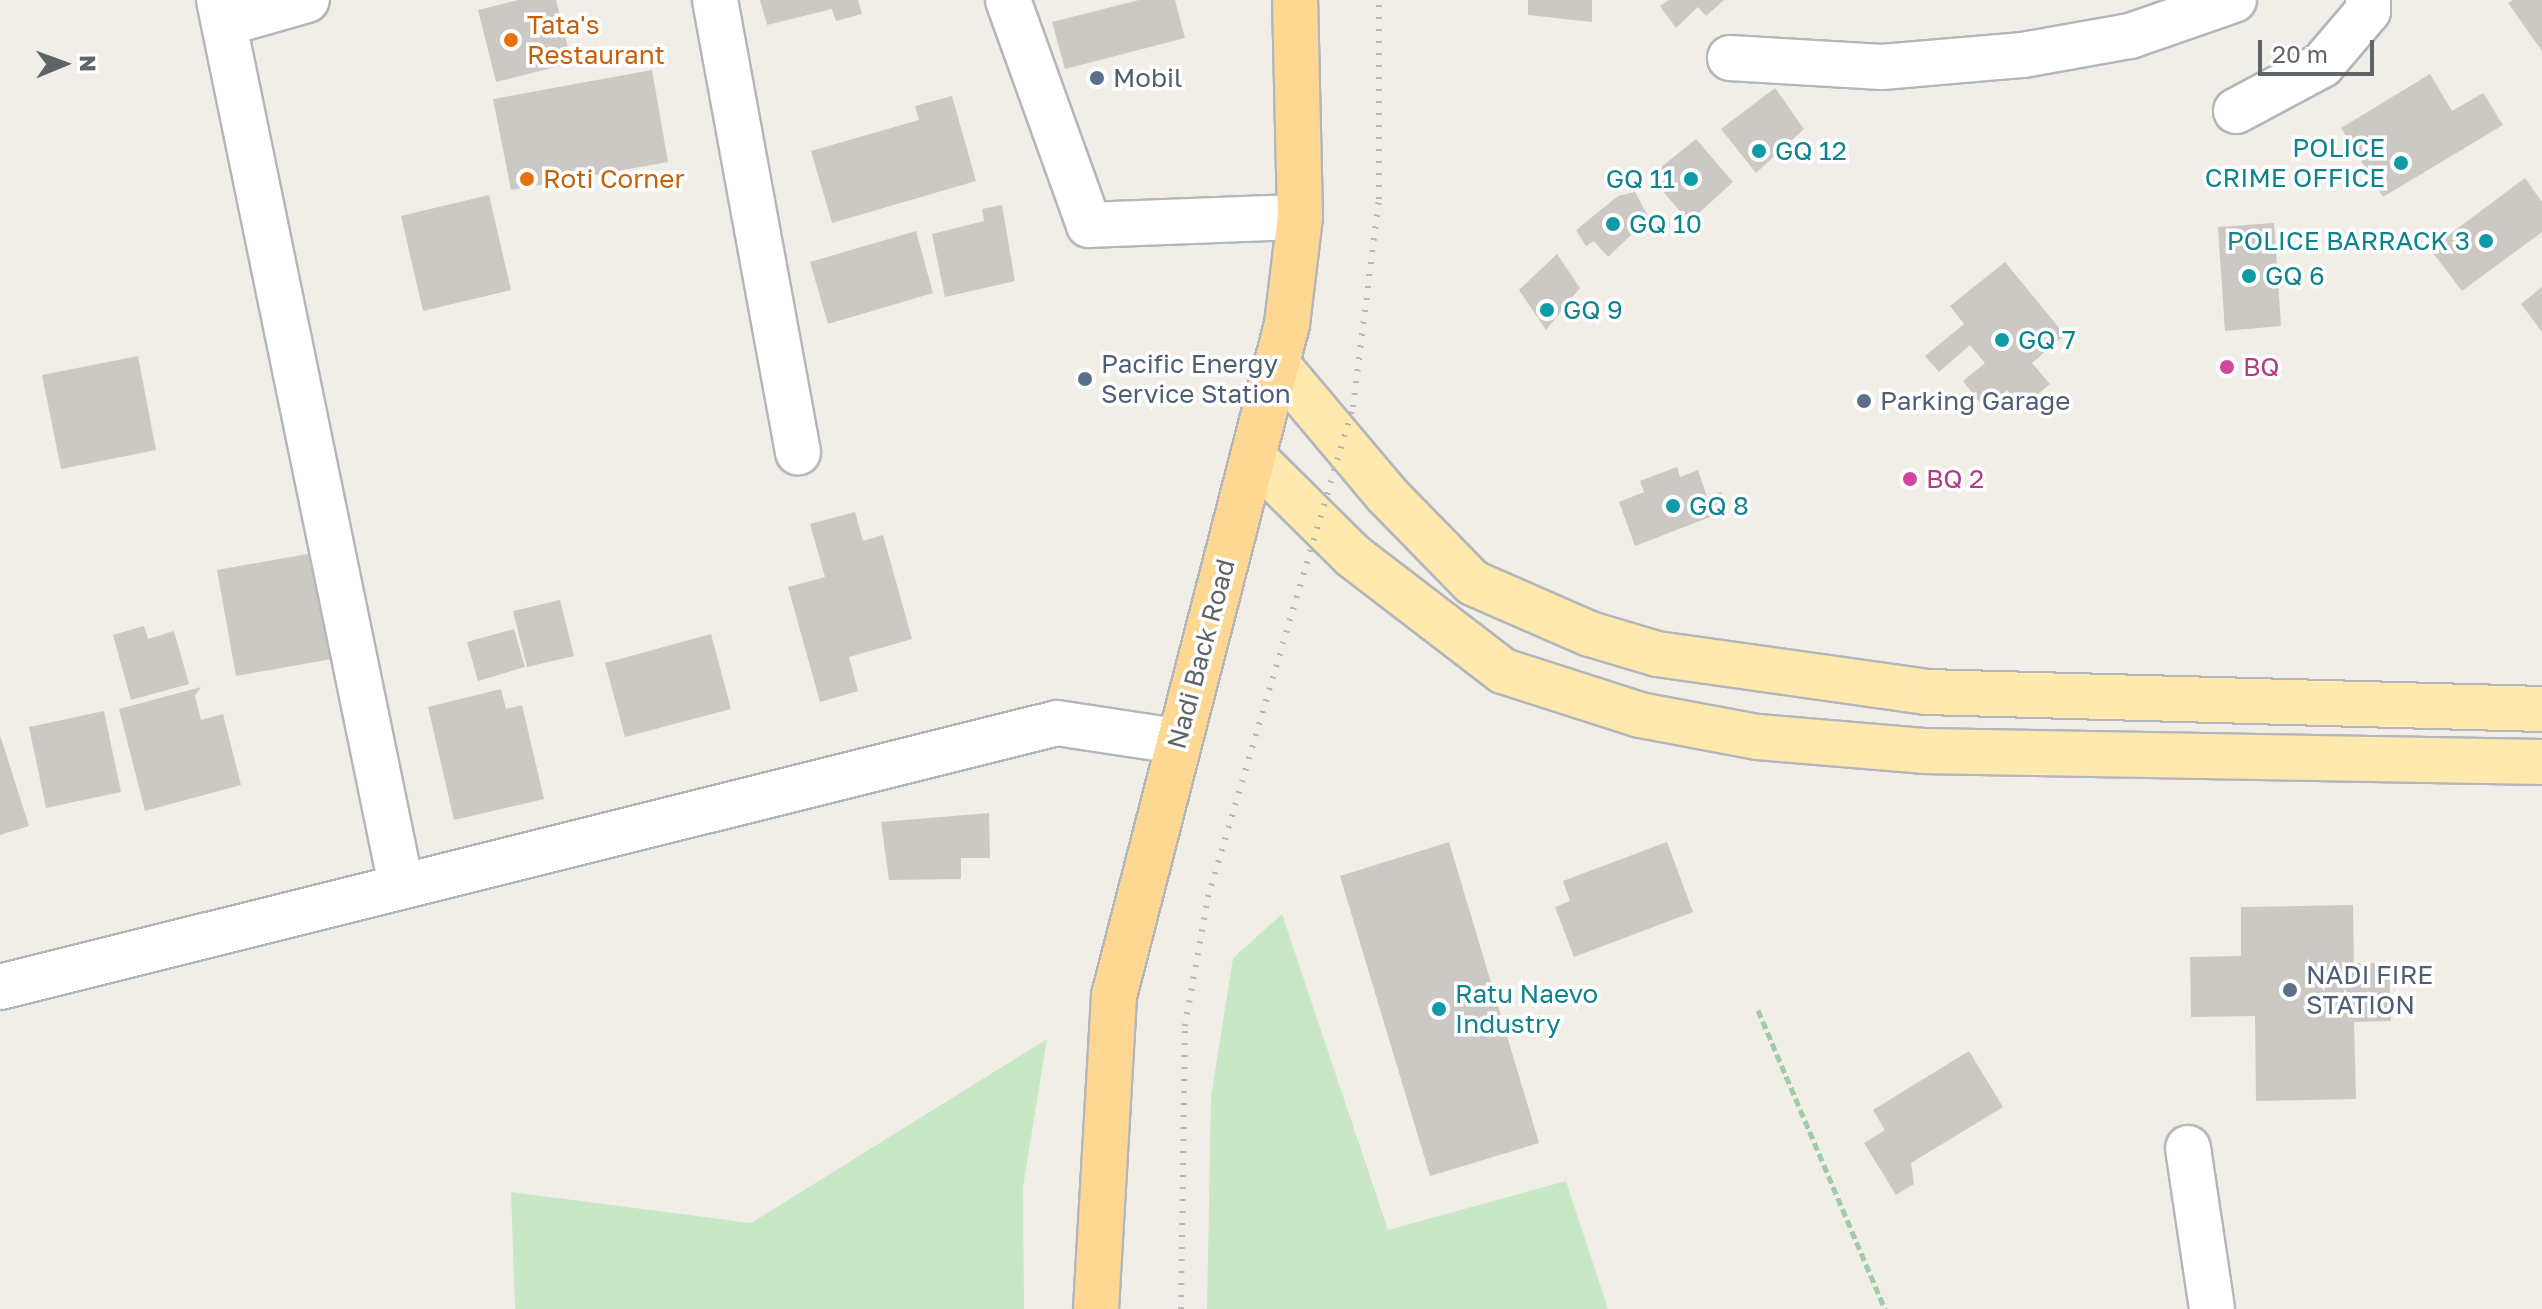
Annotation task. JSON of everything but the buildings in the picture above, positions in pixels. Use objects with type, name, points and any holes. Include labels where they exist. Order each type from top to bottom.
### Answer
[{"type":"highway","name":"Nadi Back Road","points":[[1096,1309],[1114,996],[1176,741],[1280,368],[1300,217],[1295,0]]},
{"type":"main road","points":[[1280,368],[1386,494],[1473,583],[1590,634],[1657,654],[1926,692],[2542,709]]},
{"type":"main road","points":[[1255,459],[1353,556],[1503,671],[1640,715],[1758,737],[1923,751],[2542,762]]},
{"type":"street","points":[[307,0],[222,12],[401,885]]},
{"type":"street","points":[[715,0],[798,452]]},
{"type":"street","points":[[1008,0],[1089,225],[1300,217]]},
{"type":"street","points":[[1730,58],[1882,67],[2023,55],[2130,36],[2234,0]]},
{"type":"street","points":[[2236,111],[2322,65],[2368,11],[2368,0]]},
{"type":"street","points":[[0,987],[1057,723],[1176,741]]},
{"type":"street","points":[[2188,1148],[2212,1309]]},
{"type":"path","points":[[1758,1010],[1885,1309]]},
{"type":"green space","points":[[1282,914],[1388,1230],[1566,1181],[1608,1309],[1207,1309],[1211,1097],[1233,958]]},
{"type":"green space","points":[[1047,1039],[1023,1187],[1024,1309],[515,1309],[511,1192],[751,1223]]},
{"type":"railway","points":[[1181,1309],[1185,1026],[1208,897],[1353,407],[1379,199],[1379,0]]},
{"type":"place","name":"Tata's Restaurant","points":[[511,40]]},
{"type":"place","name":"Mobil","points":[[1097,78]]},
{"type":"place","name":"GQ 12","points":[[1759,151]]},
{"type":"place","name":"POLICE CRIME OFFICE","points":[[2401,163]]},
{"type":"place","name":"Roti Corner","points":[[527,179]]},
{"type":"place","name":"GQ 11","points":[[1691,179]]},
{"type":"place","name":"GQ 10","points":[[1613,224]]},
{"type":"place","name":"POLICE BARRACK 3","points":[[2486,241]]},
{"type":"place","name":"GQ 6","points":[[2249,276]]},
{"type":"place","name":"GQ 9","points":[[1547,310]]},
{"type":"place","name":"GQ 7","points":[[2002,340]]},
{"type":"place","name":"BQ","points":[[2227,367]]},
{"type":"place","name":"Pacific Energy Service Station","points":[[1085,379]]},
{"type":"place","name":"Parking Garage","points":[[1864,401]]},
{"type":"place","name":"BQ 2","points":[[1910,479]]},
{"type":"place","name":"GQ 8","points":[[1673,506]]},
{"type":"place","name":"NADI FIRE STATION","points":[[2290,990]]},
{"type":"place","name":"Ratu Naevo Industry","points":[[1439,1009]]}]
